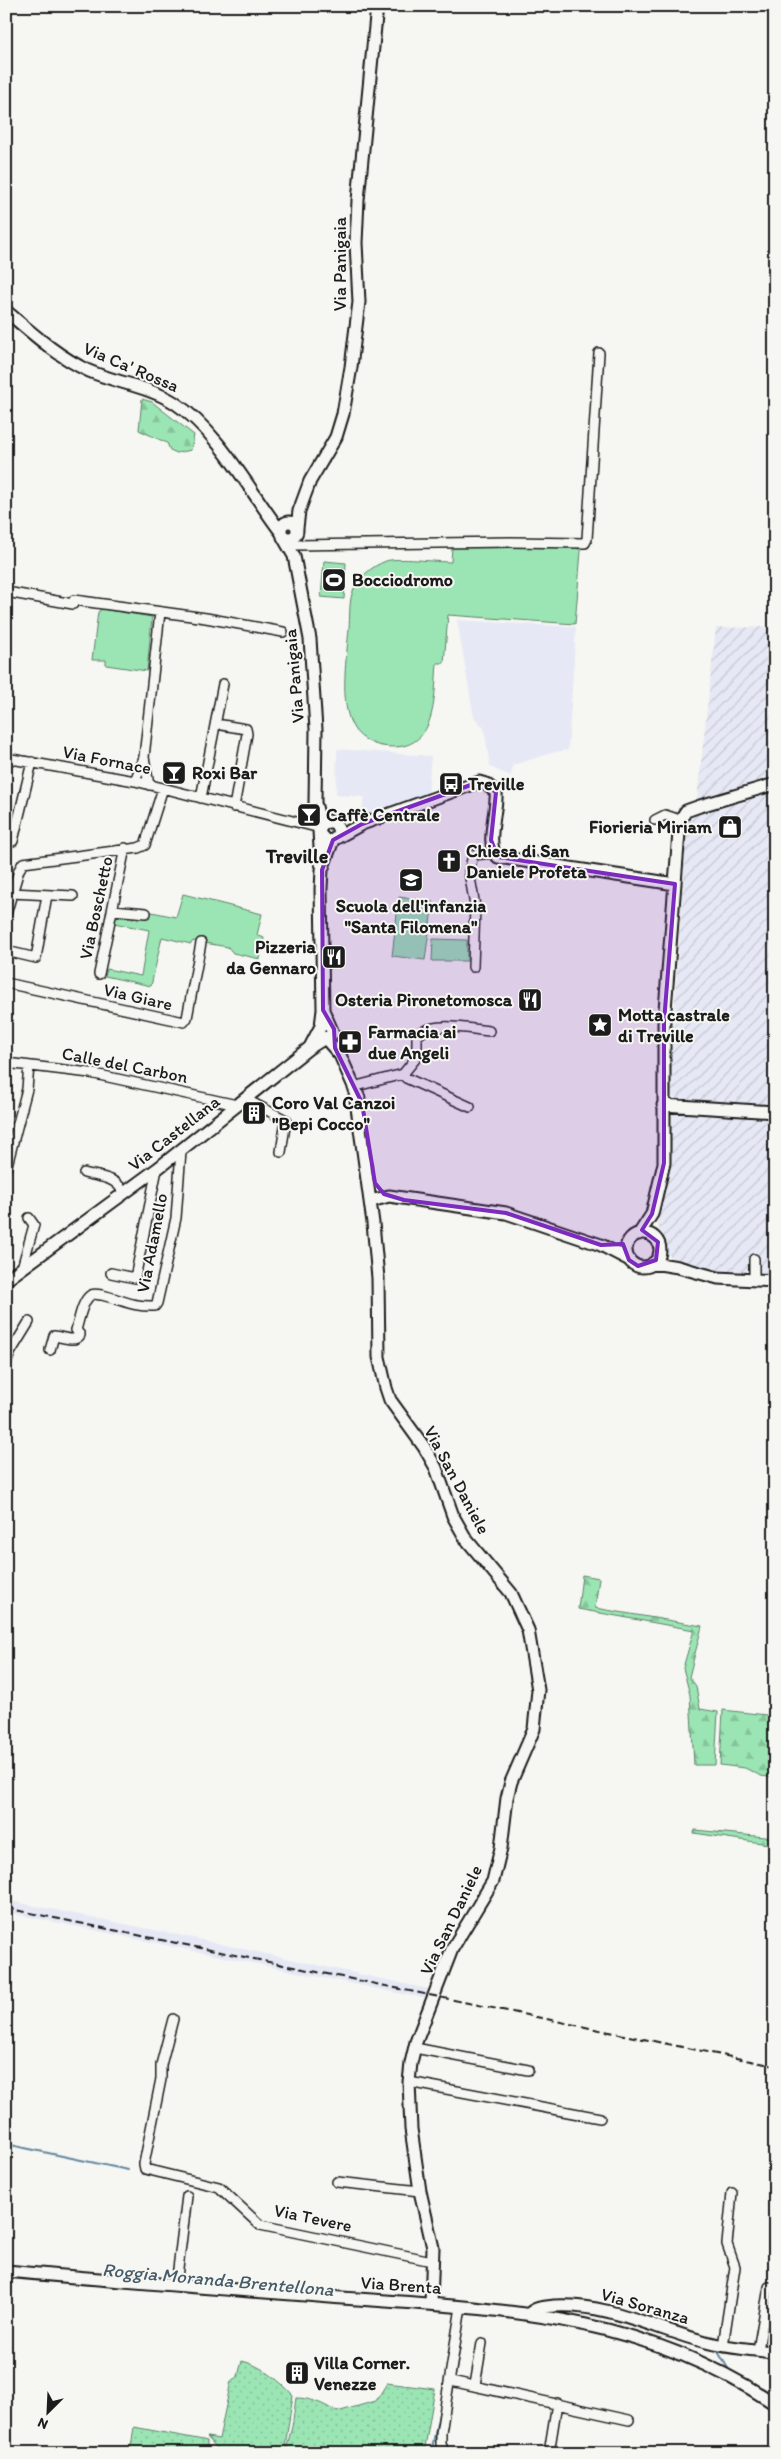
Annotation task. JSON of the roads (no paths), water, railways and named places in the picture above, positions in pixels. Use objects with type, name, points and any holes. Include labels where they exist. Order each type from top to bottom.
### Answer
[{"type":"street","name":"Via Panigaia","points":[[325,1032],[323,1010],[322,870],[328,831],[317,788],[313,666],[309,629],[289,531],[310,481],[336,437],[343,414],[351,367],[359,302],[356,243],[358,209],[377,6]]},
{"type":"street","name":"Via Ca' Rossa","points":[[6,311],[67,360],[90,371],[156,394],[176,404],[208,434],[268,514],[289,531]]},
{"type":"street","points":[[289,531],[510,542],[585,543],[587,539],[599,353]]},
{"type":"street","points":[[12,592],[73,604],[74,600],[283,632]]},
{"type":"street","points":[[135,781],[144,757],[160,612]]},
{"type":"street","points":[[201,798],[223,684]]},
{"type":"street","points":[[222,725],[246,729],[248,734],[234,807]]},
{"type":"street","points":[[144,757],[149,785]]},
{"type":"street","name":"Via Fornace","points":[[6,758],[135,781],[328,831]]},
{"type":"street","points":[[13,840],[32,762]]},
{"type":"street","points":[[328,831],[362,824],[479,782],[486,784],[496,792],[498,804],[491,840],[493,853]]},
{"type":"street","points":[[654,820],[665,815],[682,817],[700,806],[775,784]]},
{"type":"street","points":[[6,914],[18,870],[24,863],[125,848],[138,848],[145,845],[163,788]]},
{"type":"street","points":[[601,1245],[614,1247],[628,1242],[639,1234],[652,1214],[664,1163],[662,1105],[664,1022],[682,817]]},
{"type":"street","name":"Via Boschetto","points":[[99,974],[125,848]]},
{"type":"street","points":[[473,967],[475,906],[469,872],[473,855],[493,853],[501,858],[530,864],[675,884]]},
{"type":"street","points":[[11,893],[73,896]]},
{"type":"street","points":[[6,951],[36,958],[47,895]]},
{"type":"street","points":[[113,910],[146,913]]},
{"type":"street","name":"Via Giare","points":[[6,984],[184,1022],[187,1018],[201,943]]},
{"type":"street","points":[[354,1090],[403,1074],[417,1057],[417,1037],[427,1028],[444,1027],[489,1032]]},
{"type":"street","name":"Via San Daniele","points":[[325,1032],[335,1048],[354,1090],[371,1178],[378,1278],[380,1368],[390,1400],[424,1446],[436,1468],[453,1516],[466,1539],[511,1593],[528,1630],[538,1690],[534,1729],[511,1782],[507,1798],[501,1848],[493,1881],[452,1949],[415,2048]]},
{"type":"street","name":"Via Castellana","points":[[6,1280],[157,1170],[309,1048],[325,1032]]},
{"type":"street","name":"Calle del Carbon","points":[[6,1063],[90,1073],[241,1102]]},
{"type":"street","points":[[7,1166],[27,1089],[29,1066]]},
{"type":"street","points":[[403,1074],[406,1078],[470,1107]]},
{"type":"street","name":"Via Castellana","points":[[241,1102],[286,1120],[281,1152]]},
{"type":"street","points":[[662,1105],[775,1112]]},
{"type":"street","name":"Via Adamello","points":[[50,1350],[54,1336],[75,1340],[79,1338],[80,1335],[76,1330],[84,1304],[90,1295],[108,1297],[139,1307],[155,1306],[157,1304],[176,1218],[181,1180],[181,1151]]},
{"type":"street","points":[[111,1273],[135,1278],[157,1170]]},
{"type":"street","name":"Via Castellana","points":[[84,1173],[115,1181],[120,1185],[123,1193]]},
{"type":"street","points":[[371,1178],[381,1200],[375,1219]]},
{"type":"street","points":[[381,1200],[404,1200],[506,1213],[601,1245],[628,1259],[634,1265],[641,1267],[653,1264],[678,1267],[718,1278],[775,1281]]},
{"type":"street","points":[[652,1214],[658,1246],[653,1264]]},
{"type":"street","points":[[22,1268],[34,1225],[29,1218]]},
{"type":"street","points":[[639,1234],[650,1235],[678,1267]]},
{"type":"street","points":[[628,1242],[626,1250],[628,1259]]},
{"type":"street","points":[[754,1259],[754,1280]]},
{"type":"street","points":[[6,1364],[10,1353],[29,1322]]},
{"type":"street","name":"Via Tevere","points":[[173,2019],[161,2065],[161,2079],[144,2164],[145,2169],[219,2187],[260,2225],[432,2261]]},
{"type":"street","points":[[431,2304],[433,2248],[420,2191],[411,2129],[408,2082],[415,2048],[528,2070]]},
{"type":"street","points":[[408,2082],[600,2118]]},
{"type":"street","points":[[337,2182],[420,2191]]},
{"type":"street","points":[[723,2346],[735,2267],[727,2244],[732,2193]]},
{"type":"street","points":[[176,2285],[188,2196]]},
{"type":"street","name":"Via Brenta","points":[[6,2271],[462,2306],[529,2314],[592,2325],[670,2349],[724,2374],[775,2404]]},
{"type":"street","points":[[758,2350],[769,2287]]},
{"type":"street","points":[[444,2453],[441,2440],[462,2306]]},
{"type":"street","name":"Via Soranza","points":[[529,2314],[532,2310],[548,2306],[598,2308],[723,2346],[775,2352]]},
{"type":"street","points":[[476,2385],[482,2343]]},
{"type":"street","points":[[451,2381],[629,2420]]},
{"type":"street","points":[[549,2453],[557,2403]]},
{"type":"waterway","points":[[6,2144],[128,2170]]},
{"type":"waterway","name":"Roggia Moranda Brentellona","points":[[395,2307],[427,2310]]},
{"type":"waterway","name":"Roggia Moranda Brentellona","points":[[464,2317],[467,2313],[485,2315]]},
{"type":"waterway","points":[[455,2376],[460,2346]]},
{"type":"waterway","name":"Roggia Moranda Brentellona","points":[[712,2349],[775,2358]]},
{"type":"waterway","points":[[717,2350],[729,2370],[766,2391]]},
{"type":"waterway","points":[[710,2373],[734,2387]]},
{"type":"waterway","points":[[740,2390],[760,2402]]},
{"type":"waterway","points":[[766,2406],[775,2411]]},
{"type":"waterway","points":[[431,2453],[440,2409]]},
{"type":"waterway","points":[[445,2441],[450,2453]]},
{"type":"railway","points":[[6,1908],[775,2066]]},
{"type":"place","name":"Bocciodromo","points":[[334,580]]},
{"type":"place","name":"Roxi Bar","points":[[174,773]]},
{"type":"place","name":"Treville","points":[[451,784]]},
{"type":"place","name":"Caffè Centrale","points":[[309,815]]},
{"type":"place","name":"Fiorieria Miriam","points":[[730,827]]},
{"type":"place","name":"Chiesa di San Daniele Profeta","points":[[449,861]]},
{"type":"place","name":"Scuola dell'infanzia \"Santa Filomena\"","points":[[411,880]]},
{"type":"place","name":"Pizzeria da Gennaro","points":[[334,957]]},
{"type":"place","name":"Osteria Pironetomosca","points":[[530,1000]]},
{"type":"place","name":"Motta castrale di Treville","points":[[600,1025]]},
{"type":"place","name":"Farmacia ai due Angeli","points":[[350,1042]]},
{"type":"place","name":"Coro Val Canzoi \"Bepi Cocco\"","points":[[254,1113]]},
{"type":"place","name":"Villa Corner. Venezze","points":[[297,2373]]},
{"type":"district","name":"Treville","points":[[297,856]]}]
